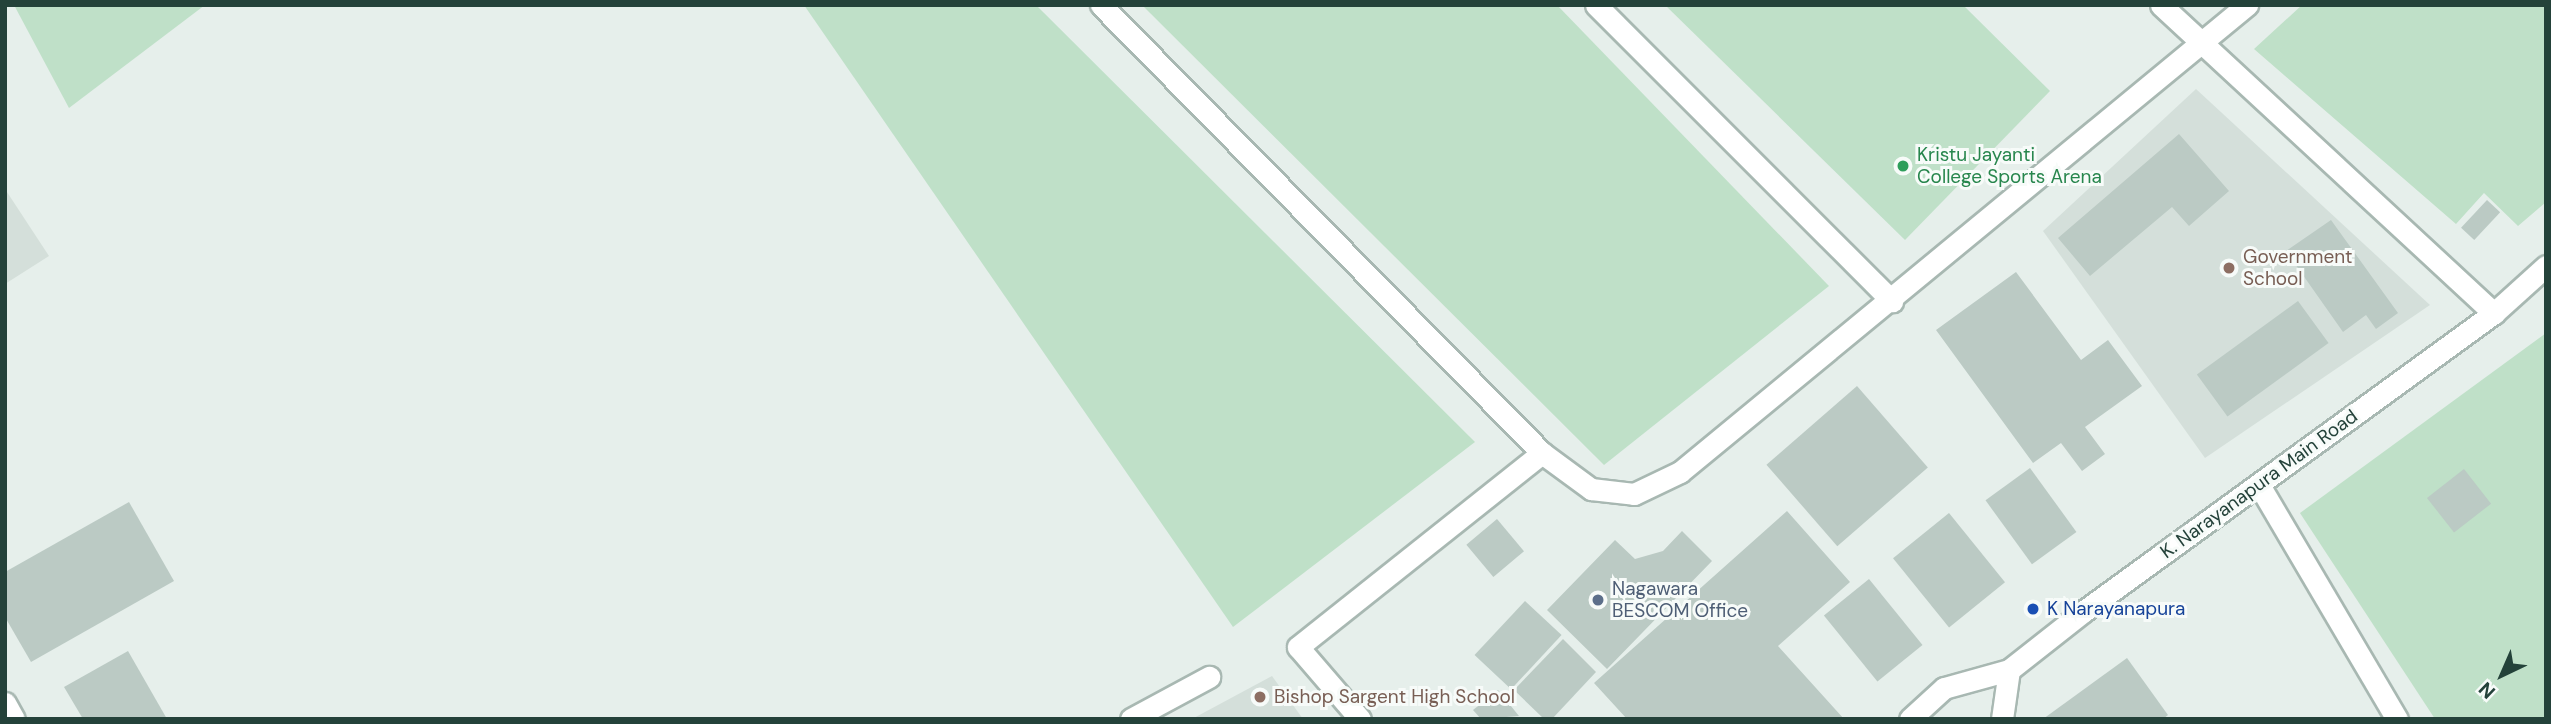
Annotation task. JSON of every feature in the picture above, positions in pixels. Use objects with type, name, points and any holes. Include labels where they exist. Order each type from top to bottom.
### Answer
[{"type":"street","points":[[1101,5],[1542,453],[1591,489],[1634,494],[1681,472],[1892,301],[2246,5]]},
{"type":"street","points":[[1596,5],[1892,301]]},
{"type":"street","points":[[2161,5],[2200,44],[2494,313]]},
{"type":"street","name":"K. Narayanapura Main Road","points":[[2010,670],[2084,611],[2494,313],[2546,266]]},
{"type":"street","points":[[1360,719],[1298,647],[1542,453]]},
{"type":"street","points":[[2259,485],[2397,719]]},
{"type":"street","points":[[1910,719],[1944,688],[2010,670],[2002,719]]},
{"type":"street","points":[[1131,719],[1209,677]]},
{"type":"street","points":[[5,703],[14,719]]},
{"type":"shaded area","name":"Government School","points":[[2196,89],[2430,305],[2205,458],[2043,231]]},
{"type":"shaded area","points":[[5,189],[49,256],[5,284]]},
{"type":"shaded area","name":"Bishop Sargent High School","points":[[1272,676],[1303,719],[1192,719]]},
{"type":"green space","points":[[14,5],[205,5],[69,108]]},
{"type":"green space","points":[[804,5],[1036,5],[1475,442],[1233,627]]},
{"type":"green space","points":[[1142,5],[1557,5],[1829,286],[1604,465]]},
{"type":"green space","name":"Kristu Jayanti College Sports Arena","points":[[1665,5],[1963,5],[2050,91],[1905,240]]},
{"type":"green space","points":[[2302,5],[2546,5],[2546,202],[2518,226],[2484,193],[2456,224],[2254,49]]},
{"type":"green space","points":[[2546,333],[2546,719],[2435,719],[2300,513]]},
{"type":"building","points":[[2179,134],[2229,191],[2189,226],[2172,207],[2090,276],[2058,238]]},
{"type":"building","points":[[2487,200],[2500,212],[2474,240],[2461,228]]},
{"type":"building","points":[[2331,220],[2398,313],[2376,329],[2366,315],[2343,332],[2286,251]]},
{"type":"building","points":[[2016,272],[2081,360],[2108,340],[2142,386],[2085,427],[2105,454],[2082,471],[2061,443],[2033,463],[1936,330]]},
{"type":"building","points":[[2298,301],[2329,343],[2227,417],[2197,374]]},
{"type":"building","points":[[1857,386],[1928,468],[1837,546],[1766,465]]},
{"type":"building","points":[[2030,468],[2076,532],[2032,564],[1986,500]]},
{"type":"building","points":[[2464,469],[2491,504],[2454,533],[2427,498]]},
{"type":"building","points":[[129,502],[174,581],[31,662],[5,617],[5,572]]},
{"type":"building","points":[[1787,511],[1850,582],[1778,646],[1844,719],[1627,719],[1594,683]]},
{"type":"building","points":[[1949,513],[2005,582],[1949,627],[1893,558]]},
{"type":"building","points":[[1497,519],[1524,551],[1493,577],[1466,545]]},
{"type":"building","points":[[1682,531],[1712,561],[1607,669],[1547,610],[1615,540],[1635,559],[1663,551]]},
{"type":"building","points":[[1869,579],[1922,645],[1877,682],[1824,616]]},
{"type":"building","points":[[1525,601],[1562,635],[1511,689],[1475,655]]},
{"type":"building","points":[[1563,639],[1596,672],[1552,719],[1544,719],[1514,690]]},
{"type":"building","points":[[128,651],[167,719],[83,719],[64,687]]},
{"type":"building","points":[[2127,658],[2168,715],[2163,719],[2043,719]]},
{"type":"building","points":[[1498,690],[1519,716],[1481,719],[1473,710]]},
{"type":"place","name":"Kristu Jayanti College Sports Arena","points":[[1903,166]]},
{"type":"place","name":"Government School","points":[[2229,268]]},
{"type":"place","name":"Nagawara BESCOM Office","points":[[1598,600]]},
{"type":"place","name":"K Narayanapura","points":[[2033,609]]},
{"type":"place","name":"Bishop Sargent High School","points":[[1260,697]]}]
